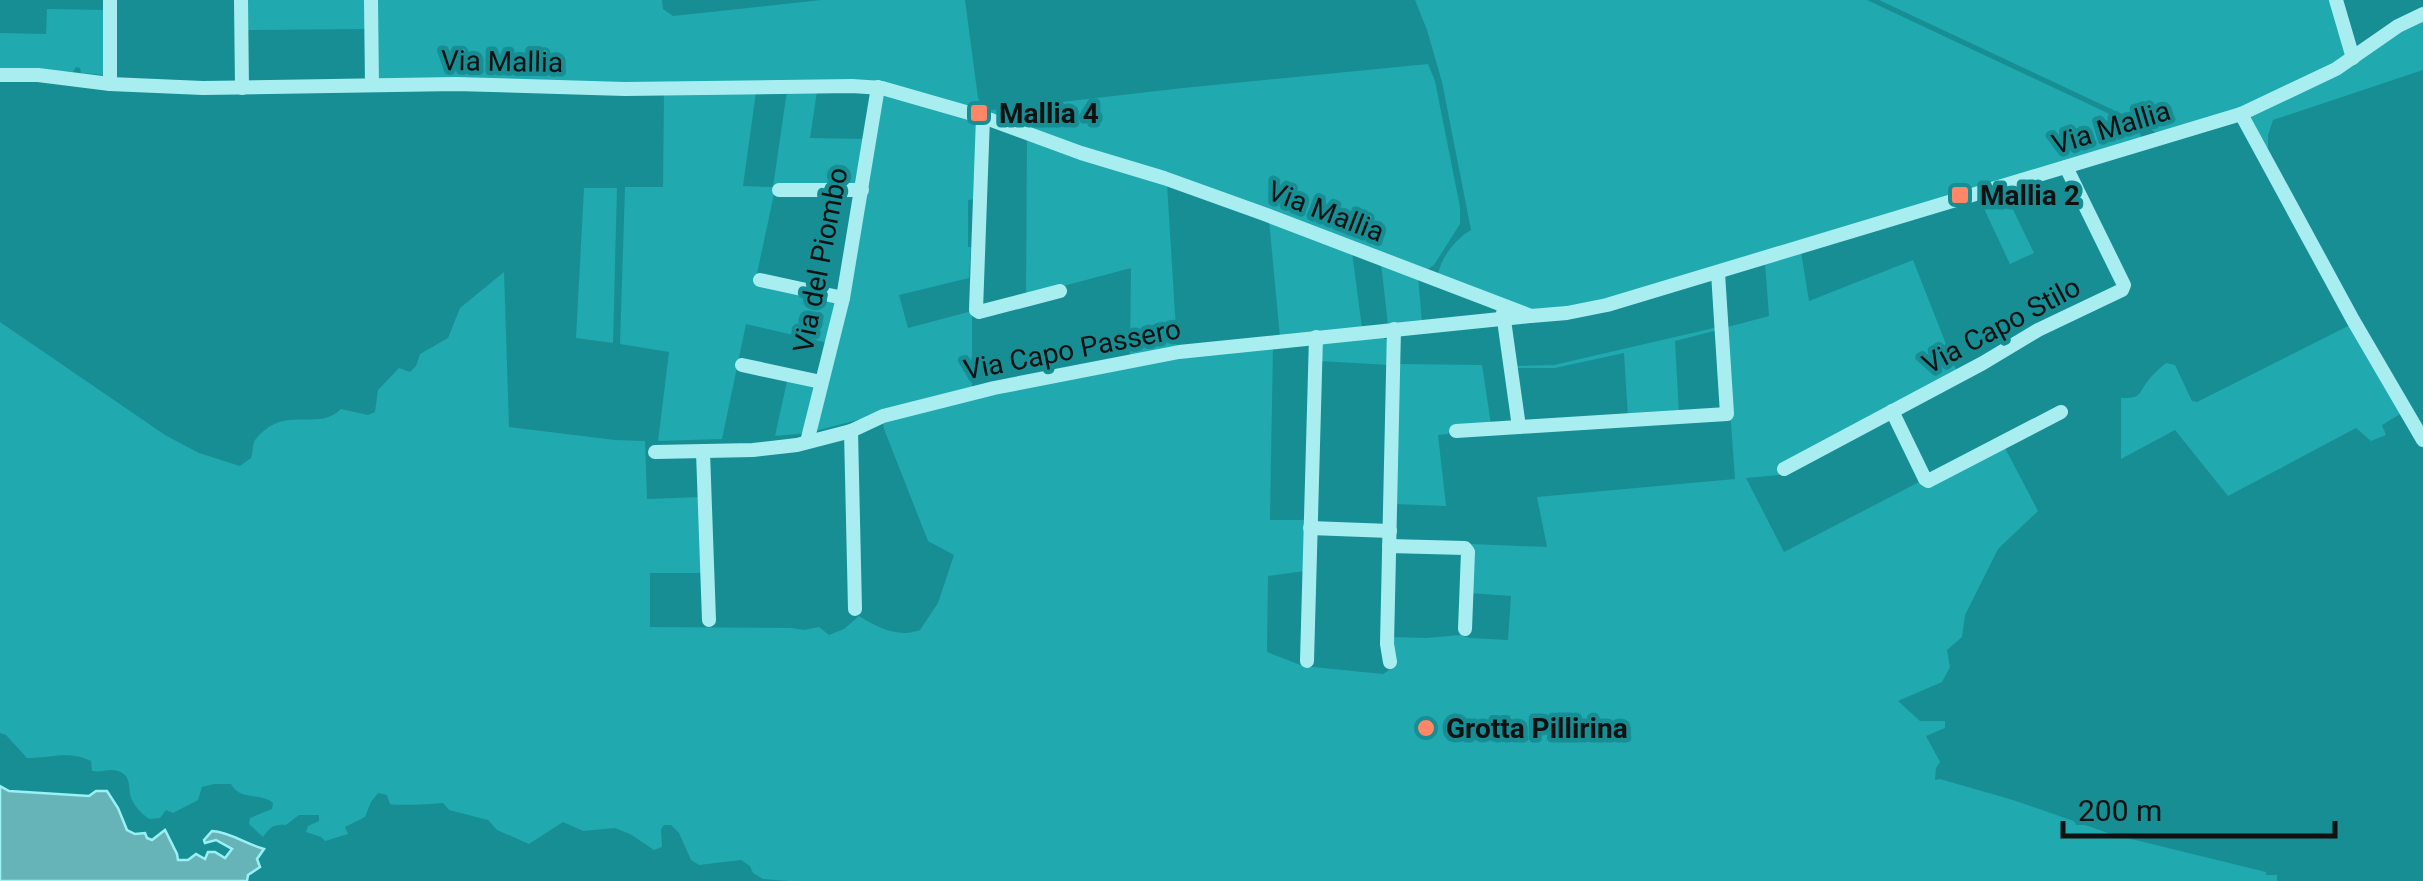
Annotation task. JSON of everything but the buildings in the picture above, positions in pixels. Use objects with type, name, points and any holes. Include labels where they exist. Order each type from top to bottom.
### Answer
[{"type":"street","points":[[110,0],[110,84]]},
{"type":"street","points":[[241,0],[242,88]]},
{"type":"street","points":[[371,0],[372,85]]},
{"type":"street","points":[[2336,0],[2352,58]]},
{"type":"street","name":"Via Mallia","points":[[0,75],[110,84],[242,88],[456,84],[878,87],[983,117],[1164,178],[1267,215],[1503,313],[1530,316],[1568,313],[1718,273],[2241,114],[2336,70],[2398,26],[2423,14]]},
{"type":"street","name":"Via del Piombo","points":[[807,442],[843,298],[878,87]]},
{"type":"street","points":[[2241,114],[2423,440]]},
{"type":"street","points":[[983,117],[976,310],[1060,291]]},
{"type":"street","name":"Via Capo Stilo","points":[[1784,470],[2038,330],[2122,290],[2124,284],[2066,167]]},
{"type":"street","points":[[779,190],[862,190]]},
{"type":"street","points":[[1456,431],[1727,414],[1718,273]]},
{"type":"street","points":[[760,280],[843,298]]},
{"type":"street","points":[[1503,313],[1519,427]]},
{"type":"street","name":"Via Capo Passero","points":[[655,452],[754,450],[807,442],[852,431],[883,416],[1011,385],[1178,352],[1503,313]]},
{"type":"street","points":[[1390,662],[1387,644],[1394,329]]},
{"type":"street","points":[[1306,661],[1316,337]]},
{"type":"street","points":[[742,365],[821,382]]},
{"type":"street","points":[[1892,412],[1928,481],[2061,412]]},
{"type":"street","points":[[852,431],[855,609]]},
{"type":"street","points":[[703,452],[708,620]]},
{"type":"street","points":[[1310,528],[1465,548],[1465,629]]},
{"type":"shaded area","points":[[246,0],[367,0],[368,29],[245,30]]},
{"type":"shaded area","points":[[375,0],[662,0],[663,9],[673,16],[821,0],[965,0],[978,98],[982,106],[992,110],[1428,64],[1435,81],[1460,224],[1428,269],[900,88],[376,81]]},
{"type":"shaded area","points":[[1415,0],[1867,0],[2133,125],[2141,137],[2140,141],[1591,304],[1530,311],[1438,274],[1450,249],[1471,230],[1442,82]]},
{"type":"shaded area","points":[[1879,0],[2333,0],[2348,56],[2239,110],[2158,134]]},
{"type":"shaded area","points":[[47,9],[106,10],[106,75],[81,73],[76,67],[73,72],[0,68],[0,33],[46,34]]},
{"type":"shaded area","points":[[2423,19],[2423,70],[2273,120],[2268,152],[2251,118],[2253,112]]},
{"type":"shaded area","points":[[787,91],[817,91],[810,138],[866,139],[860,184],[774,194],[755,283],[836,301],[828,343],[746,324],[722,439],[658,441],[669,352],[620,344],[625,187],[663,187],[664,92],[756,92],[743,186],[773,187]]},
{"type":"shaded area","points":[[880,92],[978,119],[976,199],[968,200],[969,278],[899,295],[908,328],[972,311],[972,390],[815,431],[878,128],[875,122]]},
{"type":"shaded area","points":[[1027,137],[1167,184],[1177,347],[1130,358],[1131,268],[1026,296]]},
{"type":"shaded area","points":[[584,188],[617,188],[613,343],[576,338]]},
{"type":"shaded area","points":[[2004,191],[2034,253],[2010,264],[1979,198]]},
{"type":"shaded area","points":[[1269,220],[1352,252],[1362,328],[1280,337]]},
{"type":"shaded area","points":[[1801,252],[1809,301],[1913,260],[1957,372],[1783,466],[1779,475],[1746,478],[1784,552],[1921,481],[2004,446],[2038,511],[1998,549],[1965,615],[1962,637],[1947,650],[1950,667],[1942,682],[1898,701],[1920,721],[1945,721],[1945,728],[1926,736],[1940,762],[1935,780],[2013,800],[2111,834],[2277,875],[2277,881],[788,881],[763,879],[741,860],[699,865],[691,860],[671,825],[661,829],[662,847],[654,850],[615,828],[583,831],[563,822],[529,844],[497,830],[488,820],[449,810],[443,803],[390,804],[387,795],[378,793],[365,817],[345,827],[348,834],[325,841],[306,832],[308,826],[319,821],[319,815],[299,815],[286,825],[273,827],[263,837],[249,824],[250,818],[272,809],[273,803],[239,793],[231,784],[202,787],[198,800],[173,813],[166,810],[160,818],[149,819],[134,803],[123,773],[92,771],[91,761],[75,756],[27,758],[0,733],[0,322],[165,435],[199,453],[240,466],[251,458],[257,437],[274,424],[324,418],[341,409],[368,415],[375,412],[378,390],[399,368],[410,372],[420,354],[448,338],[460,308],[504,272],[509,427],[645,441],[647,499],[701,497],[704,573],[650,573],[650,627],[819,627],[829,635],[859,616],[889,630],[920,630],[938,603],[954,555],[928,541],[884,429],[886,419],[1078,376],[1273,345],[1270,520],[1307,520],[1305,571],[1268,576],[1267,652],[1303,666],[1383,674],[1394,662],[1391,637],[1460,635],[1508,640],[1511,596],[1469,593],[1470,544],[1547,547],[1537,497],[1735,479],[1724,328],[1769,316],[1765,263]]},
{"type":"shaded area","points":[[1381,263],[1418,276],[1422,322],[1388,325]]},
{"type":"shaded area","points":[[2350,325],[2402,413],[2382,425],[2386,435],[2371,441],[2356,428],[2228,496],[2175,430],[2121,459],[2121,398],[2138,395],[2166,363],[2175,365],[2192,401],[2197,402]]},
{"type":"shaded area","points":[[1718,327],[1675,341],[1679,414],[1628,417],[1624,353],[1555,368],[1515,366],[1554,365]]},
{"type":"shaded area","points":[[1384,335],[1384,339],[1390,339],[1390,365],[1319,361],[1320,340]]},
{"type":"shaded area","points":[[1398,364],[1482,365],[1491,424],[1450,429],[1448,434],[1438,435],[1446,506],[1394,504]]},
{"type":"shaded area","points":[[788,377],[817,384],[806,433],[775,436]]},
{"type":"shaded area","points":[[0,786],[9,791],[89,796],[107,791],[127,830],[145,833],[152,840],[165,830],[178,860],[188,860],[196,854],[205,859],[208,852],[225,858],[232,849],[216,840],[205,843],[212,831],[264,849],[257,859],[260,867],[248,875],[247,881],[0,881]]},
{"type":"place","name":"Mallia 4","points":[[979,113]]},
{"type":"place","name":"Mallia 2","points":[[1960,195]]},
{"type":"place","name":"Grotta Pillirina","points":[[1426,728]]}]
